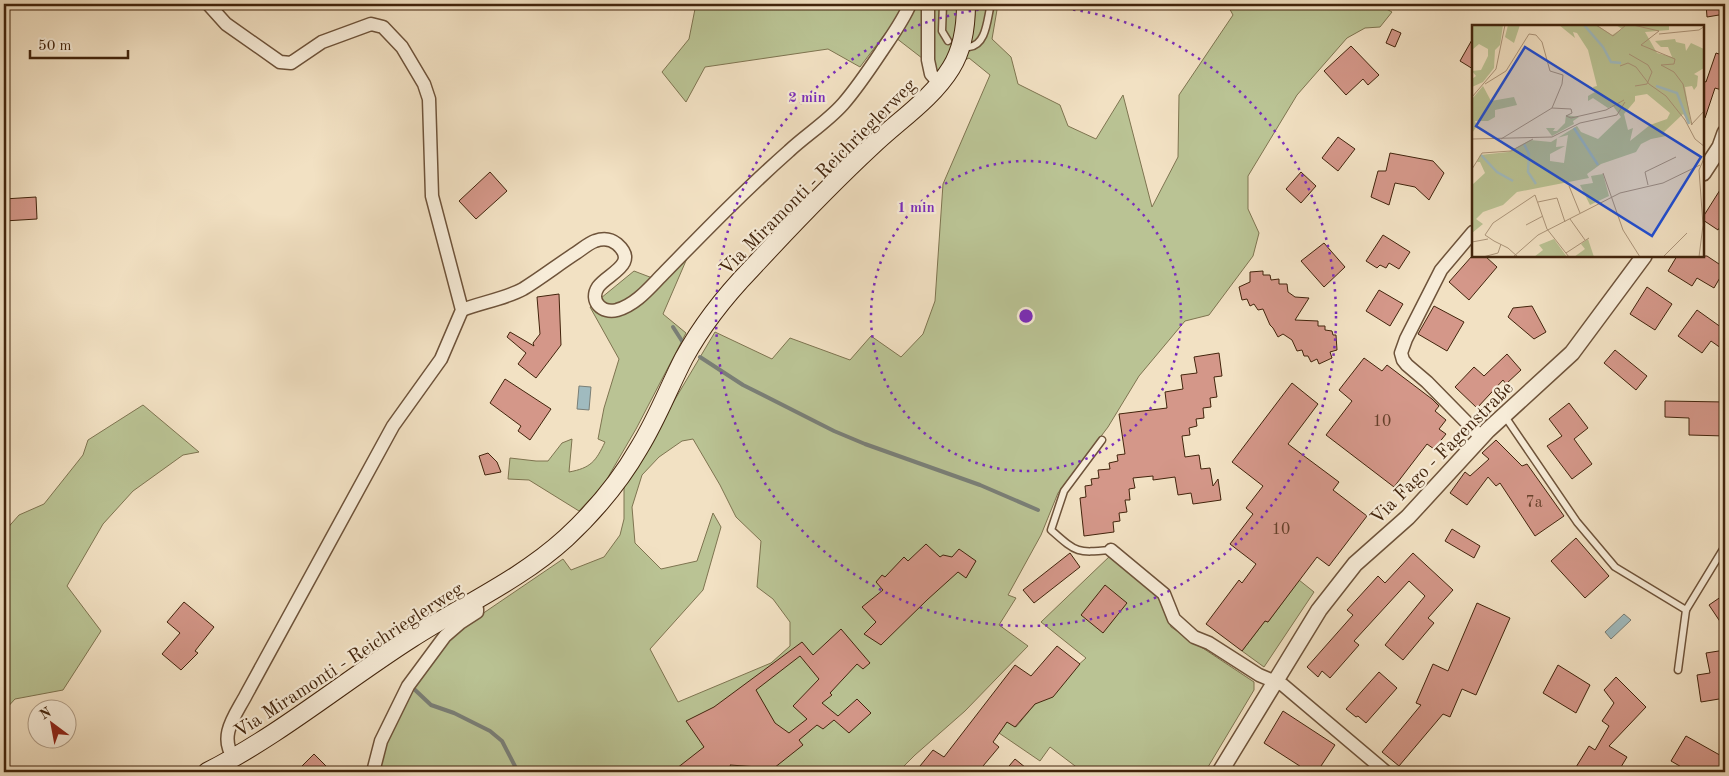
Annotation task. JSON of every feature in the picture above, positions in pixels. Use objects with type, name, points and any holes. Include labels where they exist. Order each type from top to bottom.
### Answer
[{"type":"main road","name":"Via Miramonti - Reichrieglerweg","points":[[234,758],[414,637],[517,576],[563,540],[586,519],[641,446],[685,357],[723,300],[871,146],[927,97],[947,74],[958,54],[965,29],[966,4]]},
{"type":"main road","points":[[207,772],[234,758]]},
{"type":"street","points":[[208,4],[226,24],[285,64],[291,63],[322,42],[366,25],[377,24],[392,34],[420,76],[429,99],[432,196],[462,310],[522,289],[587,245],[601,239],[611,240],[615,243],[623,252],[624,258],[621,269],[600,284],[595,295],[595,300],[602,309],[609,311],[632,304],[695,240],[790,149],[830,118],[844,104],[900,23],[910,4]]},
{"type":"street","points":[[928,4],[928,60],[931,74],[939,83]]},
{"type":"street","points":[[1704,171],[1723,140]]},
{"type":"street","points":[[1472,233],[1441,270],[1401,352],[1403,360],[1407,365],[1427,382],[1481,437]]},
{"type":"street","name":"Via Fago - Fagenstraße","points":[[1220,772],[1319,610],[1355,564],[1408,516],[1481,437],[1572,353],[1643,258]]},
{"type":"street","name":"Via Miramonti - Reichrieglerweg","points":[[234,758],[229,750],[226,739],[231,724],[392,426],[441,359],[462,310]]},
{"type":"street","points":[[1110,550],[1164,594],[1174,619],[1194,637],[1209,643],[1259,675],[1276,682],[1289,691],[1386,772]]},
{"type":"street","points":[[373,772],[381,740],[408,686],[445,636],[477,612],[474,602]]},
{"type":"lane","points":[[944,4],[942,31],[948,41]]},
{"type":"lane","points":[[969,47],[977,44],[983,36],[990,4]]},
{"type":"lane","points":[[1504,415],[1577,522],[1615,567],[1686,610]]},
{"type":"lane","points":[[1102,440],[1064,491],[1051,530],[1072,549],[1086,552],[1110,550]]},
{"type":"lane","points":[[1678,670],[1686,610],[1725,546]]},
{"type":"green space","points":[[687,4],[998,4],[992,39],[1011,57],[1018,84],[1060,105],[1068,126],[1096,139],[1123,95],[1152,207],[1178,157],[1179,95],[1233,15],[1227,4],[1377,4],[1392,12],[1380,27],[1365,28],[1347,38],[1297,95],[1248,176],[1248,209],[1259,233],[1253,256],[1209,315],[1185,321],[1139,376],[1108,427],[1058,493],[1041,535],[1008,595],[1016,598],[999,625],[1028,646],[965,711],[898,772],[378,772],[383,747],[409,693],[445,641],[563,559],[571,570],[604,557],[620,535],[624,519],[624,485],[715,332],[772,359],[790,338],[850,360],[871,336],[901,357],[923,334],[935,301],[943,184],[990,75],[969,58],[940,72],[887,31],[860,67],[828,49],[705,67],[686,102],[662,72],[689,39],[695,9]],"holes":[[[693,439],[736,517],[761,541],[757,587],[773,599],[790,622],[790,646],[771,663],[678,702],[650,649],[703,590],[721,527],[713,513],[697,561],[661,569],[635,543],[632,507],[642,475],[659,457],[682,441]]]},
{"type":"green space","points":[[688,256],[663,314],[686,333],[636,429],[604,484],[579,511],[529,480],[508,479],[510,458],[548,461],[562,443],[572,439],[569,472],[592,463],[605,442],[598,439],[604,408],[619,359],[590,307],[634,271],[655,279]]},
{"type":"green space","points":[[143,405],[199,452],[183,455],[133,491],[103,524],[67,586],[101,631],[63,690],[15,699],[4,711],[4,532],[19,515],[44,504],[83,455],[88,440]]},
{"type":"green space","points":[[1111,555],[1156,592],[1171,627],[1254,682],[1254,690],[1205,772],[1083,772],[1050,747],[1040,761],[999,733],[1007,722],[1016,727],[1035,704],[1086,658],[1041,622]]},
{"type":"green space","points":[[1299,580],[1314,592],[1264,667],[1242,651],[1265,621],[1268,622]]},
{"type":"water","points":[[579,386],[591,387],[589,410],[577,409]]},
{"type":"water","points":[[1624,614],[1631,620],[1611,639],[1605,632]]},
{"type":"building","points":[[1706,4],[1725,4],[1725,14],[1707,17]]},
{"type":"building","points":[[1392,29],[1401,33],[1395,47],[1386,43]]},
{"type":"building","points":[[1472,40],[1472,68],[1460,61]]},
{"type":"building","points":[[1351,46],[1379,75],[1368,85],[1363,79],[1346,95],[1324,71]]},
{"type":"building","points":[[1716,53],[1725,56],[1725,91],[1715,88],[1705,118],[1704,81],[1706,82]]},
{"type":"building","points":[[1338,137],[1355,149],[1338,171],[1322,158]]},
{"type":"building","points":[[1390,153],[1433,161],[1444,173],[1429,200],[1415,187],[1395,183],[1389,205],[1371,197],[1378,171],[1386,171]]},
{"type":"building","points":[[490,172],[507,191],[476,219],[459,201]]},
{"type":"building","points":[[1301,172],[1316,186],[1301,203],[1286,189]]},
{"type":"building","points":[[1725,182],[1725,218],[1718,230],[1704,221],[1704,215]]},
{"type":"building","points":[[36,197],[37,219],[4,221],[4,199]]},
{"type":"building","points":[[1383,235],[1410,252],[1399,269],[1389,263],[1386,268],[1380,265],[1377,268],[1366,261]]},
{"type":"building","points":[[1324,243],[1345,267],[1324,287],[1301,261]]},
{"type":"building","points":[[1472,256],[1472,258],[1487,258],[1497,267],[1469,300],[1449,282]]},
{"type":"building","points":[[1704,256],[1725,268],[1714,288],[1697,278],[1692,286],[1668,271],[1676,258],[1704,258]]},
{"type":"building","points":[[1263,271],[1263,275],[1270,275],[1271,280],[1279,279],[1279,284],[1287,284],[1288,292],[1295,297],[1309,298],[1295,320],[1318,321],[1318,326],[1325,326],[1325,330],[1332,331],[1333,335],[1336,335],[1337,350],[1330,352],[1332,358],[1319,364],[1317,359],[1311,362],[1308,356],[1304,356],[1302,350],[1297,351],[1292,340],[1283,334],[1278,337],[1263,309],[1258,310],[1254,304],[1250,306],[1247,299],[1242,300],[1239,287],[1250,282],[1250,272]]},
{"type":"building","points":[[1647,287],[1672,304],[1655,330],[1630,314]]},
{"type":"building","points":[[1379,290],[1403,304],[1390,326],[1366,311]]},
{"type":"building","points":[[559,294],[561,345],[536,378],[518,364],[526,353],[507,337],[510,332],[534,346],[533,343],[540,334],[537,297]]},
{"type":"building","points":[[1434,306],[1464,322],[1447,351],[1418,334]]},
{"type":"building","points":[[1532,306],[1546,332],[1534,339],[1508,317],[1513,308]]},
{"type":"building","points":[[1697,310],[1725,330],[1725,351],[1711,341],[1702,353],[1678,336]]},
{"type":"building","points":[[1615,350],[1647,376],[1636,390],[1604,363]]},
{"type":"building","points":[[1219,353],[1222,376],[1214,377],[1217,397],[1210,398],[1211,407],[1203,408],[1204,418],[1196,419],[1197,426],[1189,428],[1190,435],[1182,436],[1185,457],[1199,455],[1201,469],[1210,468],[1213,486],[1218,479],[1221,500],[1193,504],[1191,493],[1178,495],[1175,477],[1153,480],[1153,476],[1133,478],[1135,488],[1129,489],[1130,500],[1125,500],[1127,512],[1119,513],[1120,521],[1113,522],[1114,532],[1084,536],[1080,498],[1086,497],[1085,486],[1092,485],[1091,479],[1099,478],[1098,470],[1110,469],[1109,463],[1118,461],[1117,455],[1125,454],[1119,414],[1167,408],[1165,392],[1183,389],[1181,375],[1197,373],[1194,357]]},
{"type":"building","points":[[1507,354],[1521,370],[1506,384],[1503,380],[1477,408],[1455,387],[1474,367],[1484,376]]},
{"type":"building","points":[[1364,358],[1382,371],[1387,365],[1432,399],[1439,406],[1435,411],[1446,420],[1439,429],[1446,434],[1434,449],[1427,444],[1394,487],[1326,435],[1352,401],[1339,390]]},
{"type":"building","points":[[505,379],[551,409],[530,440],[518,431],[521,426],[490,403]]},
{"type":"building","points":[[1292,383],[1318,404],[1288,444],[1339,482],[1333,490],[1367,516],[1329,566],[1317,557],[1268,622],[1265,621],[1242,651],[1206,624],[1239,580],[1242,583],[1256,564],[1230,544],[1253,514],[1246,508],[1263,486],[1232,462]]},
{"type":"building","points":[[1665,401],[1725,402],[1725,436],[1689,435],[1689,418],[1665,417]]},
{"type":"building","points":[[1569,403],[1588,428],[1574,439],[1592,464],[1572,479],[1547,446],[1562,436],[1549,419]]},
{"type":"building","points":[[1496,440],[1522,466],[1527,464],[1564,516],[1535,536],[1500,483],[1496,486],[1488,477],[1467,505],[1450,493],[1465,472],[1470,476],[1489,459],[1482,453]]},
{"type":"building","points":[[488,453],[497,462],[501,472],[485,475],[479,456]]},
{"type":"building","points":[[1452,529],[1480,546],[1474,558],[1445,541]]},
{"type":"building","points":[[1576,538],[1609,576],[1585,598],[1551,561]]},
{"type":"building","points":[[926,544],[940,557],[943,555],[952,557],[959,549],[976,561],[966,578],[958,572],[881,645],[864,634],[876,622],[862,607],[883,590],[876,582],[882,575],[885,577],[904,557],[908,561]]},
{"type":"building","points":[[1070,553],[1080,567],[1034,603],[1023,590]]},
{"type":"building","points":[[1413,553],[1453,590],[1428,618],[1434,623],[1403,660],[1385,645],[1425,596],[1409,581],[1354,641],[1359,645],[1330,678],[1322,671],[1318,677],[1307,667],[1353,615],[1347,610],[1378,576],[1385,583]]},
{"type":"building","points":[[1105,585],[1127,603],[1103,633],[1081,615]]},
{"type":"building","points":[[1725,594],[1725,629],[1709,605]]},
{"type":"building","points":[[184,602],[214,627],[195,651],[198,653],[181,670],[162,654],[180,633],[167,622]]},
{"type":"building","points":[[1477,603],[1510,618],[1476,695],[1462,689],[1450,717],[1443,714],[1399,766],[1382,752],[1421,705],[1416,703],[1433,664],[1448,671]]},
{"type":"building","points":[[841,629],[870,663],[863,669],[857,664],[830,693],[832,695],[822,703],[838,716],[857,699],[871,713],[849,733],[834,720],[823,729],[817,725],[799,740],[803,745],[769,772],[763,772],[758,767],[730,765],[734,772],[672,772],[704,747],[686,721],[714,707],[802,642],[813,655]],"holes":[[[800,656],[819,679],[793,706],[807,719],[789,733],[775,723],[756,690]]]},
{"type":"building","points":[[1057,646],[1080,664],[1053,697],[1035,704],[1015,727],[1007,722],[993,742],[999,747],[978,772],[927,772],[920,766],[933,750],[944,757],[1015,665],[1031,676]]},
{"type":"building","points":[[1725,650],[1725,698],[1701,702],[1697,675],[1710,673],[1706,653]]},
{"type":"building","points":[[1558,665],[1590,685],[1576,713],[1543,693]]},
{"type":"building","points":[[1379,672],[1397,688],[1366,723],[1346,709]]},
{"type":"building","points":[[1616,677],[1646,707],[1609,746],[1627,757],[1618,772],[1573,772],[1589,746],[1595,750],[1609,726],[1602,721],[1614,703],[1604,690]]},
{"type":"building","points":[[1283,711],[1335,745],[1317,772],[1309,772],[1264,743]]},
{"type":"building","points":[[1686,736],[1725,758],[1725,772],[1690,772],[1671,761]]},
{"type":"building","points":[[314,754],[332,772],[296,772]]},
{"type":"building","points":[[1015,759],[1031,772],[1004,772]]},
{"type":"waterway","points":[[673,327],[682,341]]},
{"type":"waterway","points":[[700,357],[743,385],[834,431],[980,485],[1038,510]]},
{"type":"waterway","points":[[413,688],[431,705],[454,713],[490,731],[502,741],[518,772]]}]
